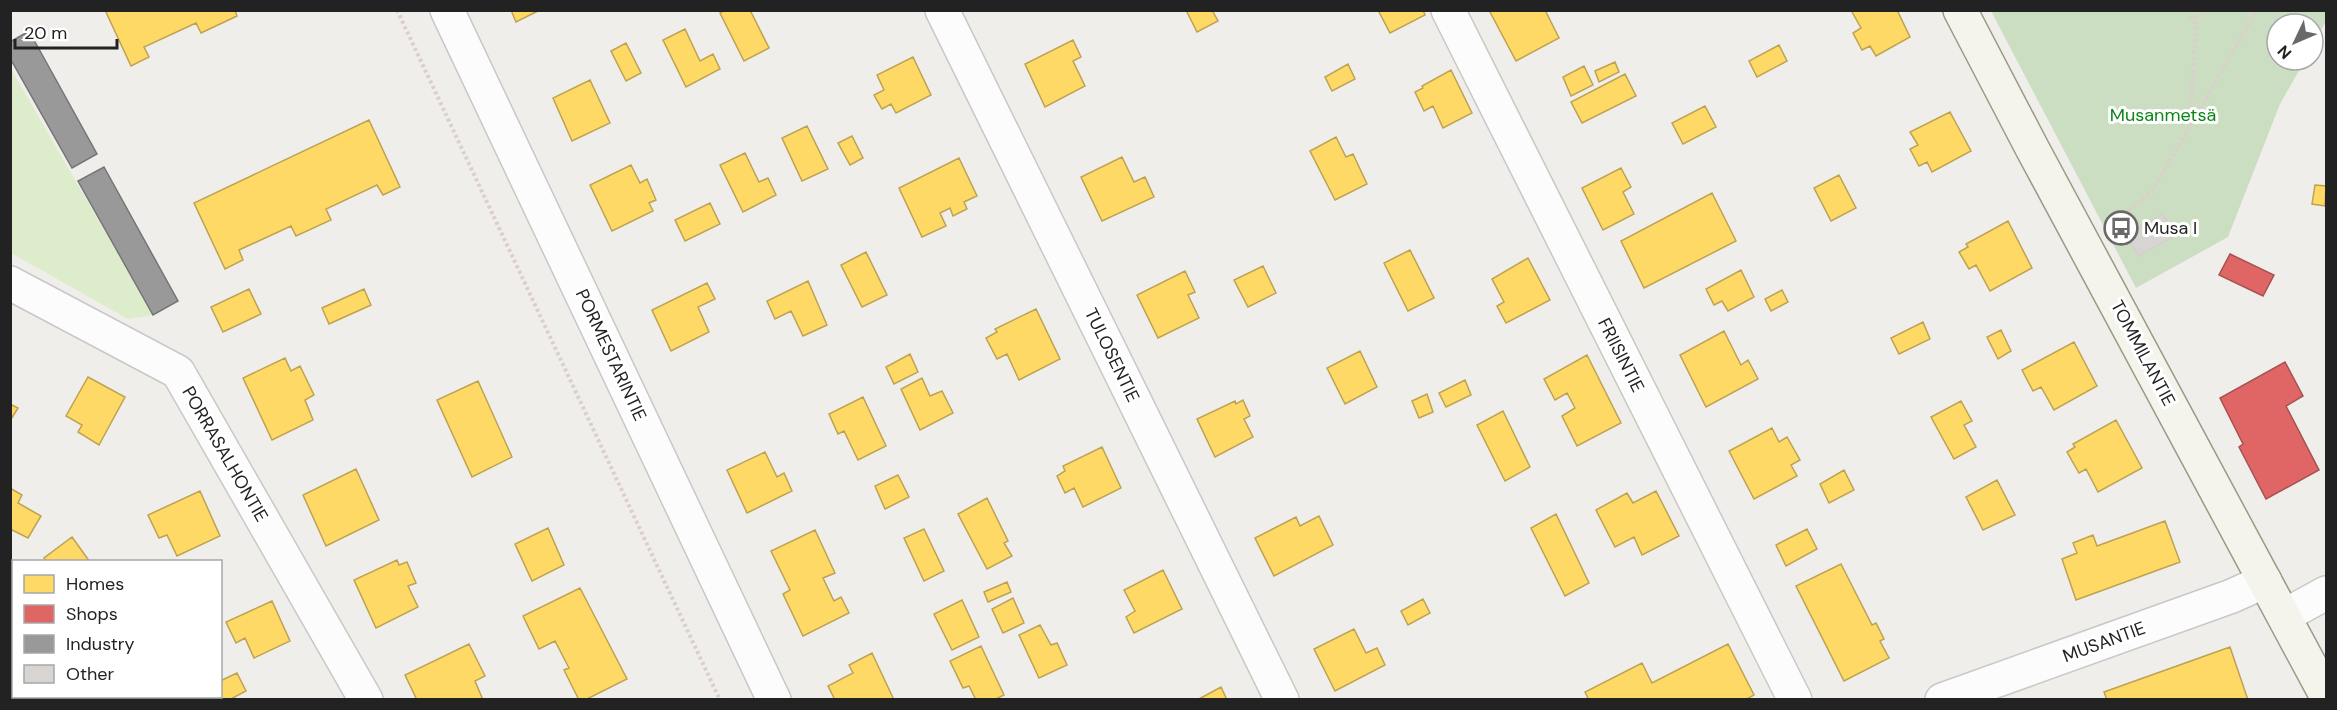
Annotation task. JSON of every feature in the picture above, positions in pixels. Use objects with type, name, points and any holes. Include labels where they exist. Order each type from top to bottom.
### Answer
[{"type":"main road","name":"TOMMILANTIE","points":[[1960,10],[2326,695]]},
{"type":"street","name":"PORMESTARINTIE","points":[[447,10],[774,699]]},
{"type":"street","name":"TULOSENTIE","points":[[942,10],[1282,699]]},
{"type":"street","name":"FRIISINTIE","points":[[1448,10],[1795,699]]},
{"type":"street","name":"PORRASALHONTIE","points":[[10,283],[178,372],[366,699]]},
{"type":"street","name":"MUSANTIE","points":[[1942,699],[2232,596],[2265,581]]},
{"type":"street","points":[[2284,616],[2326,593]]},
{"type":"path","points":[[397,10],[720,699]]},
{"type":"path","points":[[2190,10],[2196,27]]},
{"type":"path","points":[[2190,126],[2197,10]]},
{"type":"path","points":[[2085,243],[2152,192],[2257,10]]},
{"type":"green space","name":"Musanmetsä","points":[[2326,10],[2326,21],[2325,23],[2325,12],[2265,12],[2265,72],[2298,72],[2280,104],[2228,237],[2136,288],[1991,11]]},
{"type":"green space","points":[[10,67],[153,315],[128,319],[11,253]]},
{"type":"building: Homes","points":[[105,10],[235,10],[237,16],[201,33],[196,23],[144,47],[149,57],[131,66]]},
{"type":"building: Homes","points":[[511,10],[540,10],[516,22]]},
{"type":"building: Homes","points":[[725,10],[750,10],[769,48],[744,61],[720,13]]},
{"type":"building: Homes","points":[[1186,10],[1212,10],[1218,21],[1197,32]]},
{"type":"building: Homes","points":[[1378,10],[1423,10],[1425,15],[1390,33]]},
{"type":"building: Homes","points":[[1493,10],[1545,10],[1559,38],[1516,61],[1490,12]]},
{"type":"building: Homes","points":[[1854,10],[1897,10],[1910,37],[1876,56],[1870,46],[1862,50],[1853,33],[1861,28],[1852,12]]},
{"type":"building: Homes","points":[[685,29],[700,61],[713,54],[720,69],[686,87],[663,40]]},
{"type":"building: Homes","points":[[1073,40],[1081,57],[1073,61],[1085,86],[1045,107],[1025,64]]},
{"type":"building: Homes","points":[[626,43],[641,73],[626,81],[611,51]]},
{"type":"building: Homes","points":[[1779,45],[1787,61],[1757,77],[1749,61]]},
{"type":"building: Homes","points":[[913,57],[931,95],[896,113],[891,104],[882,109],[874,95],[884,90],[877,75]]},
{"type":"building: Homes","points":[[1615,62],[1619,72],[1599,82],[1595,71]]},
{"type":"building: Homes","points":[[1348,64],[1355,79],[1332,91],[1325,77]]},
{"type":"building: Homes","points":[[1584,66],[1593,85],[1571,96],[1563,77]]},
{"type":"building: Homes","points":[[1451,70],[1472,113],[1443,128],[1433,106],[1424,111],[1415,92]]},
{"type":"building: Homes","points":[[1625,74],[1636,96],[1582,123],[1571,102]]},
{"type":"building: Homes","points":[[590,80],[610,123],[572,141],[553,98]]},
{"type":"building: Homes","points":[[1705,106],[1716,127],[1683,144],[1672,123]]},
{"type":"building: Homes","points":[[1950,112],[1971,151],[1932,172],[1927,162],[1919,166],[1910,149],[1918,145],[1910,132]]},
{"type":"building: Homes","points":[[369,120],[400,187],[383,195],[377,185],[326,209],[331,220],[296,236],[291,226],[239,250],[243,260],[225,269],[194,203]]},
{"type":"building: Homes","points":[[807,126],[828,169],[802,181],[782,138]]},
{"type":"building: Homes","points":[[852,136],[863,158],[850,165],[838,143]]},
{"type":"building: Homes","points":[[1336,137],[1346,157],[1353,154],[1367,184],[1335,200],[1310,151]]},
{"type":"building: Homes","points":[[745,153],[759,182],[768,178],[776,195],[743,212],[720,165]]},
{"type":"building: Homes","points":[[1122,157],[1134,182],[1145,177],[1154,197],[1102,221],[1081,177]]},
{"type":"building: Homes","points":[[959,158],[977,196],[964,202],[967,209],[953,216],[950,208],[940,213],[946,226],[922,237],[899,188]]},
{"type":"building: Homes","points":[[631,165],[640,183],[647,179],[656,200],[649,203],[653,211],[612,231],[590,185]]},
{"type":"building: Homes","points":[[1621,168],[1631,187],[1623,192],[1634,214],[1603,230],[1582,188]]},
{"type":"building: Homes","points":[[1839,175],[1856,208],[1831,221],[1814,188]]},
{"type":"building: Homes","points":[[2315,185],[2326,186],[2325,206],[2312,204]]},
{"type":"building: Homes","points":[[1712,193],[1736,241],[1644,288],[1621,241]]},
{"type":"building: Homes","points":[[710,203],[720,224],[685,241],[675,220]]},
{"type":"building: Homes","points":[[2008,221],[2032,268],[1990,291],[1976,265],[1969,269],[1959,252],[1968,247],[1966,244]]},
{"type":"building: Homes","points":[[1410,250],[1434,298],[1408,311],[1384,263]]},
{"type":"building: Homes","points":[[866,252],[887,295],[862,307],[841,265]]},
{"type":"building: Homes","points":[[1528,258],[1550,300],[1506,323],[1497,306],[1504,302],[1492,279]]},
{"type":"building: Homes","points":[[1263,266],[1276,293],[1248,307],[1234,280]]},
{"type":"building: Homes","points":[[1741,270],[1754,297],[1728,311],[1722,301],[1714,305],[1706,289]]},
{"type":"building: Homes","points":[[1185,271],[1195,292],[1188,295],[1199,318],[1158,338],[1137,295]]},
{"type":"building: Homes","points":[[808,281],[827,325],[803,336],[791,311],[775,319],[767,301]]},
{"type":"building: Homes","points":[[707,283],[715,299],[698,307],[709,332],[671,351],[652,310]]},
{"type":"building: Homes","points":[[249,289],[261,314],[223,332],[211,307]]},
{"type":"building: Homes","points":[[364,289],[371,305],[329,324],[322,308]]},
{"type":"building: Homes","points":[[1782,290],[1788,302],[1771,311],[1765,299]]},
{"type":"building: Homes","points":[[1036,309],[1060,359],[1019,380],[1007,354],[997,359],[986,338],[997,332],[995,329]]},
{"type":"building: Homes","points":[[1923,322],[1930,339],[1899,354],[1891,338]]},
{"type":"building: Homes","points":[[2001,330],[2011,351],[1998,359],[1987,337]]},
{"type":"building: Homes","points":[[1724,331],[1741,365],[1748,360],[1758,379],[1706,407],[1680,355]]},
{"type":"building: Homes","points":[[2074,342],[2097,386],[2054,410],[2041,387],[2033,391],[2022,370]]},
{"type":"building: Homes","points":[[1360,351],[1377,387],[1345,404],[1327,368]]},
{"type":"building: Homes","points":[[910,354],[918,372],[894,384],[886,367]]},
{"type":"building: Homes","points":[[1587,355],[1621,423],[1577,446],[1562,416],[1575,408],[1567,393],[1555,400],[1544,379]]},
{"type":"building: Homes","points":[[285,358],[291,371],[300,366],[314,395],[305,400],[313,420],[272,440],[243,378]]},
{"type":"building: Homes","points":[[88,377],[125,397],[99,445],[78,432],[82,425],[66,416]]},
{"type":"building: Homes","points":[[922,378],[930,396],[942,391],[953,413],[920,430],[901,389]]},
{"type":"building: Homes","points":[[1465,380],[1471,395],[1446,407],[1439,393]]},
{"type":"building: Homes","points":[[478,381],[512,457],[472,477],[437,400]]},
{"type":"building: Homes","points":[[1427,394],[1433,412],[1419,418],[1412,401]]},
{"type":"building: Homes","points":[[863,397],[886,446],[858,460],[844,431],[838,434],[829,414]]},
{"type":"building: Homes","points":[[1243,400],[1250,416],[1244,419],[1253,437],[1215,457],[1197,419],[1235,401],[1236,404]]},
{"type":"building: Homes","points":[[1961,401],[1972,421],[1964,425],[1976,447],[1954,459],[1931,417]]},
{"type":"building: Homes","points":[[10,404],[18,408],[10,421]]},
{"type":"building: Homes","points":[[1503,411],[1530,467],[1505,481],[1477,425]]},
{"type":"building: Homes","points":[[2116,420],[2142,468],[2098,492],[2086,469],[2079,473],[2067,452],[2075,447],[2073,444]]},
{"type":"building: Homes","points":[[1772,428],[1779,442],[1787,437],[1800,460],[1791,465],[1797,476],[1754,499],[1729,451]]},
{"type":"building: Homes","points":[[1102,447],[1121,488],[1083,507],[1074,488],[1065,493],[1057,476],[1065,471],[1063,466]]},
{"type":"building: Homes","points":[[765,452],[777,477],[784,473],[792,491],[747,513],[727,470]]},
{"type":"building: Homes","points":[[356,469],[379,520],[326,546],[303,495]]},
{"type":"building: Homes","points":[[1844,470],[1854,490],[1829,503],[1820,484]]},
{"type":"building: Homes","points":[[898,475],[909,497],[885,509],[875,486]]},
{"type":"building: Homes","points":[[1997,480],[2015,515],[1983,530],[1966,497]]},
{"type":"building: Homes","points":[[10,488],[22,495],[18,503],[41,516],[28,538],[10,529]]},
{"type":"building: Homes","points":[[200,491],[220,536],[177,556],[167,535],[159,538],[148,515]]},
{"type":"building: Homes","points":[[1656,491],[1679,536],[1642,555],[1634,537],[1615,547],[1596,510],[1627,493],[1633,503]]},
{"type":"building: Homes","points":[[987,498],[1008,541],[1004,543],[1012,556],[987,569],[958,514]]},
{"type":"building: Homes","points":[[1556,514],[1589,583],[1565,596],[1531,528]]},
{"type":"building: Homes","points":[[1319,516],[1333,545],[1274,576],[1255,538],[1296,517],[1300,526]]},
{"type":"building: Homes","points":[[2165,521],[2180,562],[2076,600],[2062,559],[2077,553],[2073,543],[2093,535],[2097,546]]},
{"type":"building: Homes","points":[[548,528],[564,565],[532,581],[515,544]]},
{"type":"building: Homes","points":[[924,529],[944,571],[924,581],[904,538]]},
{"type":"building: Homes","points":[[1807,529],[1817,549],[1786,566],[1776,545]]},
{"type":"building: Homes","points":[[815,530],[835,573],[823,578],[834,601],[841,597],[849,613],[803,636],[783,594],[790,590],[771,551]]},
{"type":"building: Homes","points":[[72,537],[89,560],[46,560],[44,558]]},
{"type":"building: Homes","points":[[397,560],[399,565],[407,562],[416,583],[408,586],[418,607],[376,628],[354,580]]},
{"type":"building: Homes","points":[[1841,564],[1872,625],[1876,623],[1884,639],[1880,641],[1889,658],[1844,681],[1796,586]]},
{"type":"building: Homes","points":[[1163,570],[1182,609],[1134,633],[1126,617],[1135,611],[1124,590]]},
{"type":"building: Homes","points":[[1007,582],[1011,592],[988,602],[984,592]]},
{"type":"building: Homes","points":[[580,588],[627,679],[585,700],[579,700],[564,670],[569,668],[555,641],[539,649],[523,616]]},
{"type":"building: Homes","points":[[1013,598],[1024,623],[1003,633],[992,609]]},
{"type":"building: Homes","points":[[1423,599],[1430,613],[1408,625],[1401,611]]},
{"type":"building: Homes","points":[[962,600],[979,637],[952,650],[934,614]]},
{"type":"building: Homes","points":[[272,601],[290,641],[254,658],[245,638],[236,643],[226,622]]},
{"type":"building: Homes","points":[[1040,625],[1051,645],[1057,643],[1067,665],[1039,678],[1019,635]]},
{"type":"building: Homes","points":[[1354,629],[1366,653],[1377,648],[1385,665],[1335,691],[1314,649]]},
{"type":"building: Homes","points":[[469,644],[485,676],[475,681],[483,700],[417,700],[405,675]]},
{"type":"building: Homes","points":[[1728,644],[1754,695],[1745,700],[1589,700],[1585,692],[1642,663],[1652,683]]},
{"type":"building: Homes","points":[[981,646],[1004,695],[994,700],[976,700],[969,686],[963,688],[950,661]]},
{"type":"building: Homes","points":[[2230,647],[2248,700],[2107,700],[2104,692]]},
{"type":"building: Homes","points":[[872,653],[894,700],[835,700],[828,686],[853,673],[849,665]]},
{"type":"building: Homes","points":[[237,673],[246,691],[229,700],[213,700],[212,698],[222,698],[222,680]]},
{"type":"building: Homes","points":[[1221,687],[1227,700],[1197,700]]},
{"type":"building: Shops","points":[[2230,254],[2274,275],[2263,296],[2219,275]]},
{"type":"building: Shops","points":[[2285,362],[2303,396],[2286,406],[2319,470],[2266,499],[2239,447],[2243,444],[2220,398]]},
{"type":"building: Industry","points":[[29,31],[97,154],[72,168],[10,58],[10,42]]},
{"type":"building: Industry","points":[[104,167],[178,301],[153,315],[78,181]]},
{"type":"building: Other","points":[[2163,214],[2175,236],[2138,256],[2127,234]]},
{"type":"place","name":"Musa I","points":[[2121,228]]}]
